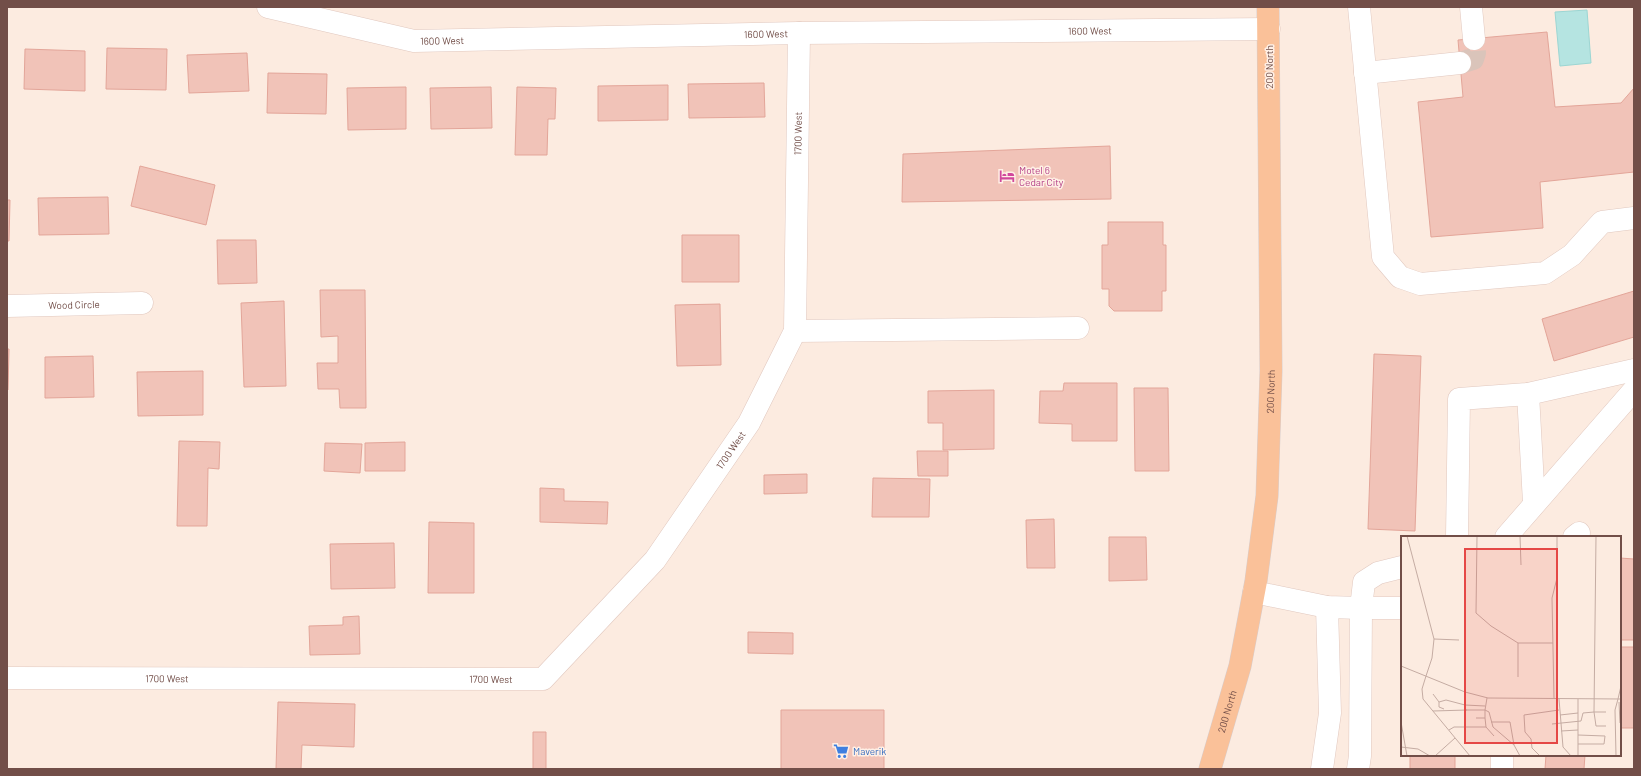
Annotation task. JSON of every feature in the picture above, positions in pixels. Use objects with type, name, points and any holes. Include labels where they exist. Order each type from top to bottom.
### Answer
[{"type":"main road","name":"200 North","points":[[1210,769],[1240,666],[1254,592],[1267,496],[1271,370],[1268,7]]},
{"type":"street","name":"1600 West","points":[[268,7],[414,41],[799,33],[1269,29]]},
{"type":"street","points":[[1359,7],[1383,257],[1400,277],[1420,284],[1545,273],[1572,256],[1602,222],[1634,218]]},
{"type":"street","points":[[1471,7],[1474,39]]},
{"type":"street","name":"1700 West","points":[[7,678],[543,679],[655,560],[749,423],[795,331],[799,33]]},
{"type":"street","points":[[1365,74],[1460,63]]},
{"type":"street","name":"Wood Circle","points":[[7,306],[142,302]]},
{"type":"street","points":[[795,331],[1078,328]]},
{"type":"street","points":[[1456,536],[1460,399],[1528,394],[1634,370]]},
{"type":"street","points":[[1507,536],[1634,390]]},
{"type":"street","points":[[1528,394],[1534,503]]},
{"type":"street","points":[[1361,765],[1361,608],[1364,582],[1378,573],[1401,567]]},
{"type":"street","points":[[1254,592],[1327,607],[1401,608]]},
{"type":"street","points":[[1322,769],[1330,713],[1327,607]]},
{"type":"street","points":[[1502,756],[1502,769]]},
{"type":"water","points":[[1587,10],[1591,63],[1560,66],[1555,12]]},
{"type":"building","points":[[1547,32],[1555,107],[1621,103],[1634,88],[1634,172],[1540,182],[1543,228],[1431,237],[1418,102],[1463,97],[1458,40]]},
{"type":"building","points":[[107,48],[167,49],[166,90],[106,89]]},
{"type":"building","points":[[25,49],[85,51],[85,91],[24,89]]},
{"type":"building","points":[[247,53],[249,91],[189,93],[187,55]]},
{"type":"building","points":[[268,73],[327,74],[326,114],[267,113]]},
{"type":"building","points":[[764,83],[765,117],[689,118],[688,84]]},
{"type":"building","points":[[668,85],[668,120],[598,121],[598,86]]},
{"type":"building","points":[[406,87],[406,129],[348,130],[347,88]]},
{"type":"building","points":[[491,87],[492,128],[431,129],[430,88]]},
{"type":"building","points":[[517,87],[556,88],[555,119],[548,119],[547,155],[515,155]]},
{"type":"building","name":"Motel 6 Cedar City","points":[[1110,146],[1111,199],[902,202],[903,154]]},
{"type":"building","points":[[140,166],[215,185],[206,225],[131,206]]},
{"type":"building","points":[[108,197],[109,234],[39,235],[38,198]]},
{"type":"building","points":[[7,200],[10,200],[9,241],[7,241]]},
{"type":"building","points":[[1108,222],[1163,222],[1163,245],[1166,245],[1166,291],[1162,291],[1162,311],[1114,311],[1109,306],[1109,289],[1102,289],[1102,245],[1108,245]]},
{"type":"building","points":[[682,235],[739,235],[739,282],[682,282]]},
{"type":"building","points":[[217,240],[256,240],[257,283],[218,284]]},
{"type":"building","points":[[320,290],[365,290],[366,408],[340,408],[339,389],[318,389],[317,363],[338,363],[338,336],[321,337]]},
{"type":"building","points":[[1634,291],[1634,337],[1554,361],[1542,319]]},
{"type":"building","points":[[284,301],[286,386],[244,387],[241,303]]},
{"type":"building","points":[[720,304],[721,365],[677,366],[675,305]]},
{"type":"building","points":[[7,349],[9,349],[8,390],[7,390]]},
{"type":"building","points":[[1374,354],[1421,356],[1415,531],[1368,529]]},
{"type":"building","points":[[93,356],[94,397],[45,398],[45,357]]},
{"type":"building","points":[[203,371],[203,415],[138,416],[137,372]]},
{"type":"building","points":[[1064,383],[1117,383],[1117,441],[1072,441],[1072,424],[1039,423],[1040,391],[1063,391]]},
{"type":"building","points":[[1134,388],[1168,388],[1169,471],[1135,471]]},
{"type":"building","points":[[994,390],[994,449],[943,450],[943,423],[928,423],[928,391]]},
{"type":"building","points":[[179,441],[220,442],[219,469],[208,468],[207,526],[177,526]]},
{"type":"building","points":[[405,442],[405,471],[365,471],[365,443]]},
{"type":"building","points":[[325,443],[362,444],[360,473],[324,471]]},
{"type":"building","points":[[917,451],[948,451],[948,476],[918,476]]},
{"type":"building","points":[[807,474],[807,493],[764,494],[764,475]]},
{"type":"building","points":[[873,478],[930,479],[929,517],[872,517]]},
{"type":"building","points":[[540,488],[564,489],[564,501],[608,502],[607,524],[540,522]]},
{"type":"building","points":[[1054,519],[1055,568],[1027,568],[1026,520]]},
{"type":"building","points":[[429,522],[474,523],[474,593],[428,593]]},
{"type":"building","points":[[1109,537],[1146,537],[1147,580],[1109,581]]},
{"type":"building","points":[[394,543],[395,588],[331,589],[330,544]]},
{"type":"building","points":[[1621,558],[1634,559],[1634,640],[1621,640]]},
{"type":"building","points":[[359,616],[360,654],[310,655],[309,626],[343,625],[343,617]]},
{"type":"building","points":[[748,632],[793,633],[793,654],[748,653]]},
{"type":"building","points":[[1621,647],[1634,647],[1634,728],[1621,728]]},
{"type":"building","points":[[278,702],[355,704],[354,747],[302,745],[301,769],[276,769]]},
{"type":"building","points":[[781,710],[884,710],[884,769],[781,769]]},
{"type":"building","points":[[533,732],[546,732],[546,769],[533,769]]},
{"type":"building","points":[[1410,756],[1455,756],[1455,769],[1410,769]]},
{"type":"building","points":[[1546,756],[1585,756],[1584,769],[1545,769]]},
{"type":"tunnel","points":[[1460,63],[1473,59],[1475,53],[1474,39]]},
{"type":"place","name":"Motel 6 Cedar City","points":[[1007,176]]},
{"type":"place","name":"Maverik","points":[[841,751]]}]
